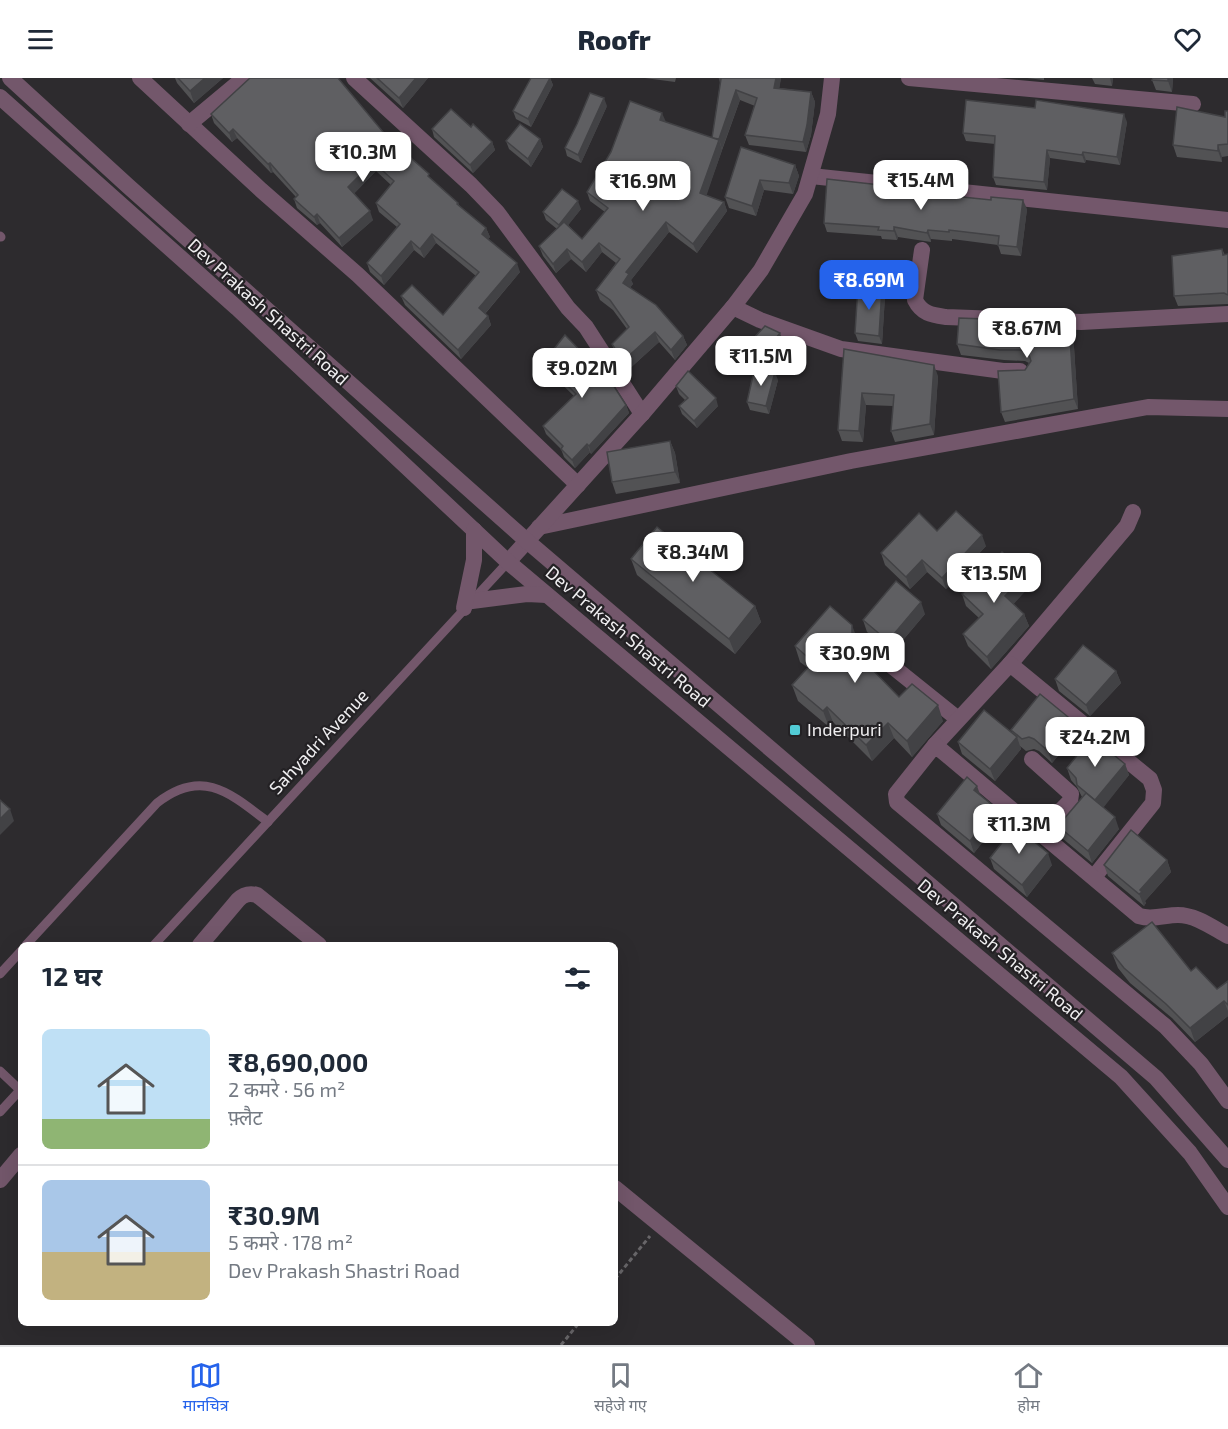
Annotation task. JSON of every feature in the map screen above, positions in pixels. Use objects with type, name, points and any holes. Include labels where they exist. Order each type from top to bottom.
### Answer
[{"type":"street","name":"Dev Prakash Shastri Road","points":[[10,78],[527,541],[1156,1078],[1228,1160]]},
{"type":"street","points":[[140,78],[357,275],[578,485]]},
{"type":"street","points":[[189,124],[244,78]]},
{"type":"street","points":[[354,78],[471,185],[497,212],[568,308],[586,327],[642,414]]},
{"type":"street","points":[[508,562],[642,414],[733,308],[761,270],[796,211],[811,176],[828,114],[832,78]]},
{"type":"street","points":[[909,78],[1193,104]]},
{"type":"street","name":"Dev Prakash Shastri Road","points":[[0,97],[237,308],[508,562],[1121,1077],[1190,1153],[1228,1207]]},
{"type":"street","points":[[811,176],[1228,220]]},
{"type":"street","points":[[922,250],[915,300],[919,307],[927,313],[946,317],[1081,322],[1228,314]]},
{"type":"street","points":[[733,308],[760,320],[841,348],[1003,371],[1024,371]]},
{"type":"street","points":[[539,527],[851,461],[1148,407],[1228,409]]},
{"type":"street","points":[[1132,512],[1126,526],[1010,664],[958,718],[897,791],[896,796],[897,802],[1165,1026],[1201,1064],[1228,1101]]},
{"type":"street","points":[[474,530],[474,560],[468,605],[527,594],[547,595]]},
{"type":"street","points":[[867,646],[958,718]]},
{"type":"street","points":[[1010,664],[1150,779],[1154,795],[1149,808],[1094,877]]},
{"type":"street","points":[[935,745],[1139,916],[1147,918],[1181,915],[1200,921],[1228,936]]},
{"type":"street","points":[[1032,759],[1071,794],[1070,801],[1041,832]]},
{"type":"street","points":[[203,942],[238,900],[250,893],[257,895],[315,942]]},
{"type":"street","points":[[0,1180],[18,1159]]},
{"type":"street","points":[[618,1190],[807,1345]]},
{"type":"lane","name":"Sahyadri Avenue","points":[[157,942],[508,562]]},
{"type":"lane","points":[[29,942],[157,803],[171,792],[188,785],[206,786],[234,795],[268,822]]},
{"type":"lane","points":[[0,974],[18,954]]},
{"type":"lane","points":[[0,1071],[18,1087]]},
{"type":"lane","points":[[0,1112],[18,1093]]},
{"type":"path","points":[[618,1275],[659,1224]]},
{"type":"path","points":[[561,1345],[577,1326]]},
{"type":"building","points":[[178,78],[205,78],[190,91]]},
{"type":"building","points":[[250,78],[338,78],[388,138],[391,135],[406,148],[403,151],[429,174],[428,176],[486,228],[482,234],[517,263],[479,308],[488,316],[458,350],[401,296],[412,285],[443,315],[479,272],[432,234],[420,249],[411,241],[381,276],[367,263],[400,224],[376,203],[394,181],[373,162],[348,187],[370,211],[339,238],[317,214],[314,217],[294,199],[298,195],[270,163],[268,164],[233,129],[229,133],[211,114]]},
{"type":"building","points":[[377,78],[416,78],[399,98]]},
{"type":"building","points":[[531,78],[550,78],[528,119],[513,111]]},
{"type":"building","points":[[719,78],[776,78],[774,88],[811,92],[803,142],[745,135],[757,98],[736,90],[719,139],[712,138],[721,79]]},
{"type":"building","points":[[1153,78],[1168,78],[1168,81],[1152,80]]},
{"type":"building","points":[[590,93],[604,98],[578,155],[565,148]]},
{"type":"building","points":[[966,100],[1035,108],[1036,100],[1124,114],[1117,157],[1047,150],[1044,182],[993,177],[995,136],[963,133]]},
{"type":"building","points":[[630,101],[662,113],[660,120],[719,140],[700,193],[724,202],[693,244],[666,222],[626,272],[629,274],[623,283],[656,305],[683,336],[671,350],[655,332],[623,361],[612,344],[629,327],[610,300],[596,290],[620,259],[599,243],[582,262],[567,249],[553,264],[539,246],[564,222],[582,239],[608,208],[587,192],[611,152]]},
{"type":"building","points":[[1177,107],[1225,117],[1225,111],[1228,111],[1228,144],[1218,145],[1218,151],[1173,145]]},
{"type":"building","points":[[451,109],[471,127],[473,124],[492,142],[470,165],[432,129]]},
{"type":"building","points":[[520,124],[540,139],[528,159],[506,141]]},
{"type":"building","points":[[741,147],[795,165],[789,183],[760,180],[752,206],[725,197]]},
{"type":"building","points":[[827,179],[934,191],[953,194],[953,196],[991,200],[991,197],[1023,200],[1017,247],[998,245],[999,236],[949,230],[949,232],[928,230],[927,233],[894,227],[894,231],[878,230],[879,227],[824,223]]},
{"type":"building","points":[[562,189],[578,201],[559,225],[543,212]]},
{"type":"building","points":[[1222,249],[1223,255],[1228,254],[1228,295],[1224,293],[1174,296],[1172,256]]},
{"type":"building","points":[[858,286],[882,288],[879,336],[855,333]]},
{"type":"building","points":[[959,318],[1069,322],[1074,399],[1001,412],[998,371],[1025,370],[1031,361],[1029,355],[1021,350],[1000,350],[957,344]]},
{"type":"building","points":[[765,326],[780,333],[766,350],[753,339]]},
{"type":"building","points":[[565,335],[593,364],[597,360],[626,405],[589,446],[587,444],[572,460],[561,449],[563,446],[543,426],[576,394],[544,362]]},
{"type":"building","points":[[844,349],[934,365],[930,424],[891,431],[894,395],[862,393],[859,431],[838,430]]},
{"type":"building","points":[[755,367],[775,372],[766,406],[747,402]]},
{"type":"building","points":[[688,371],[716,398],[694,421],[679,406],[688,398],[676,386]]},
{"type":"building","points":[[670,441],[675,472],[612,482],[607,452]]},
{"type":"building","points":[[956,511],[982,535],[942,578],[922,560],[906,577],[881,553],[919,513],[937,531]]},
{"type":"building","points":[[657,527],[755,606],[729,639],[631,559]]},
{"type":"building","points":[[1002,552],[1026,574],[1005,596],[1024,614],[987,657],[963,634],[983,614],[962,594]]},
{"type":"building","points":[[896,581],[921,602],[888,641],[863,620]]},
{"type":"building","points":[[830,606],[852,625],[852,634],[844,644],[899,697],[912,684],[938,705],[907,741],[888,723],[866,745],[827,707],[823,711],[792,685],[813,662],[795,646]]},
{"type":"building","points":[[1083,645],[1116,671],[1086,705],[1055,679]]},
{"type":"building","points":[[1040,694],[1073,721],[1048,751],[1034,739],[1029,737],[1022,739],[1011,730]]},
{"type":"building","points":[[984,710],[1017,737],[990,769],[958,742]]},
{"type":"building","points":[[1092,737],[1125,764],[1095,800],[1077,785],[1076,778],[1067,768]]},
{"type":"building","points":[[967,777],[977,786],[974,790],[996,808],[970,841],[937,814]]},
{"type":"building","points":[[1086,793],[1115,817],[1088,851],[1058,826]]},
{"type":"building","points":[[0,800],[10,809],[0,819]]},
{"type":"building","points":[[1015,826],[1048,853],[1022,885],[990,858]]},
{"type":"building","points":[[1131,830],[1167,860],[1139,894],[1104,865]]},
{"type":"building","points":[[1152,922],[1191,971],[1196,967],[1217,989],[1228,981],[1228,1005],[1224,1001],[1190,1028],[1124,968],[1112,953]]},
{"type":"place","name":"Inderpuri","points":[[795,730]]}]
